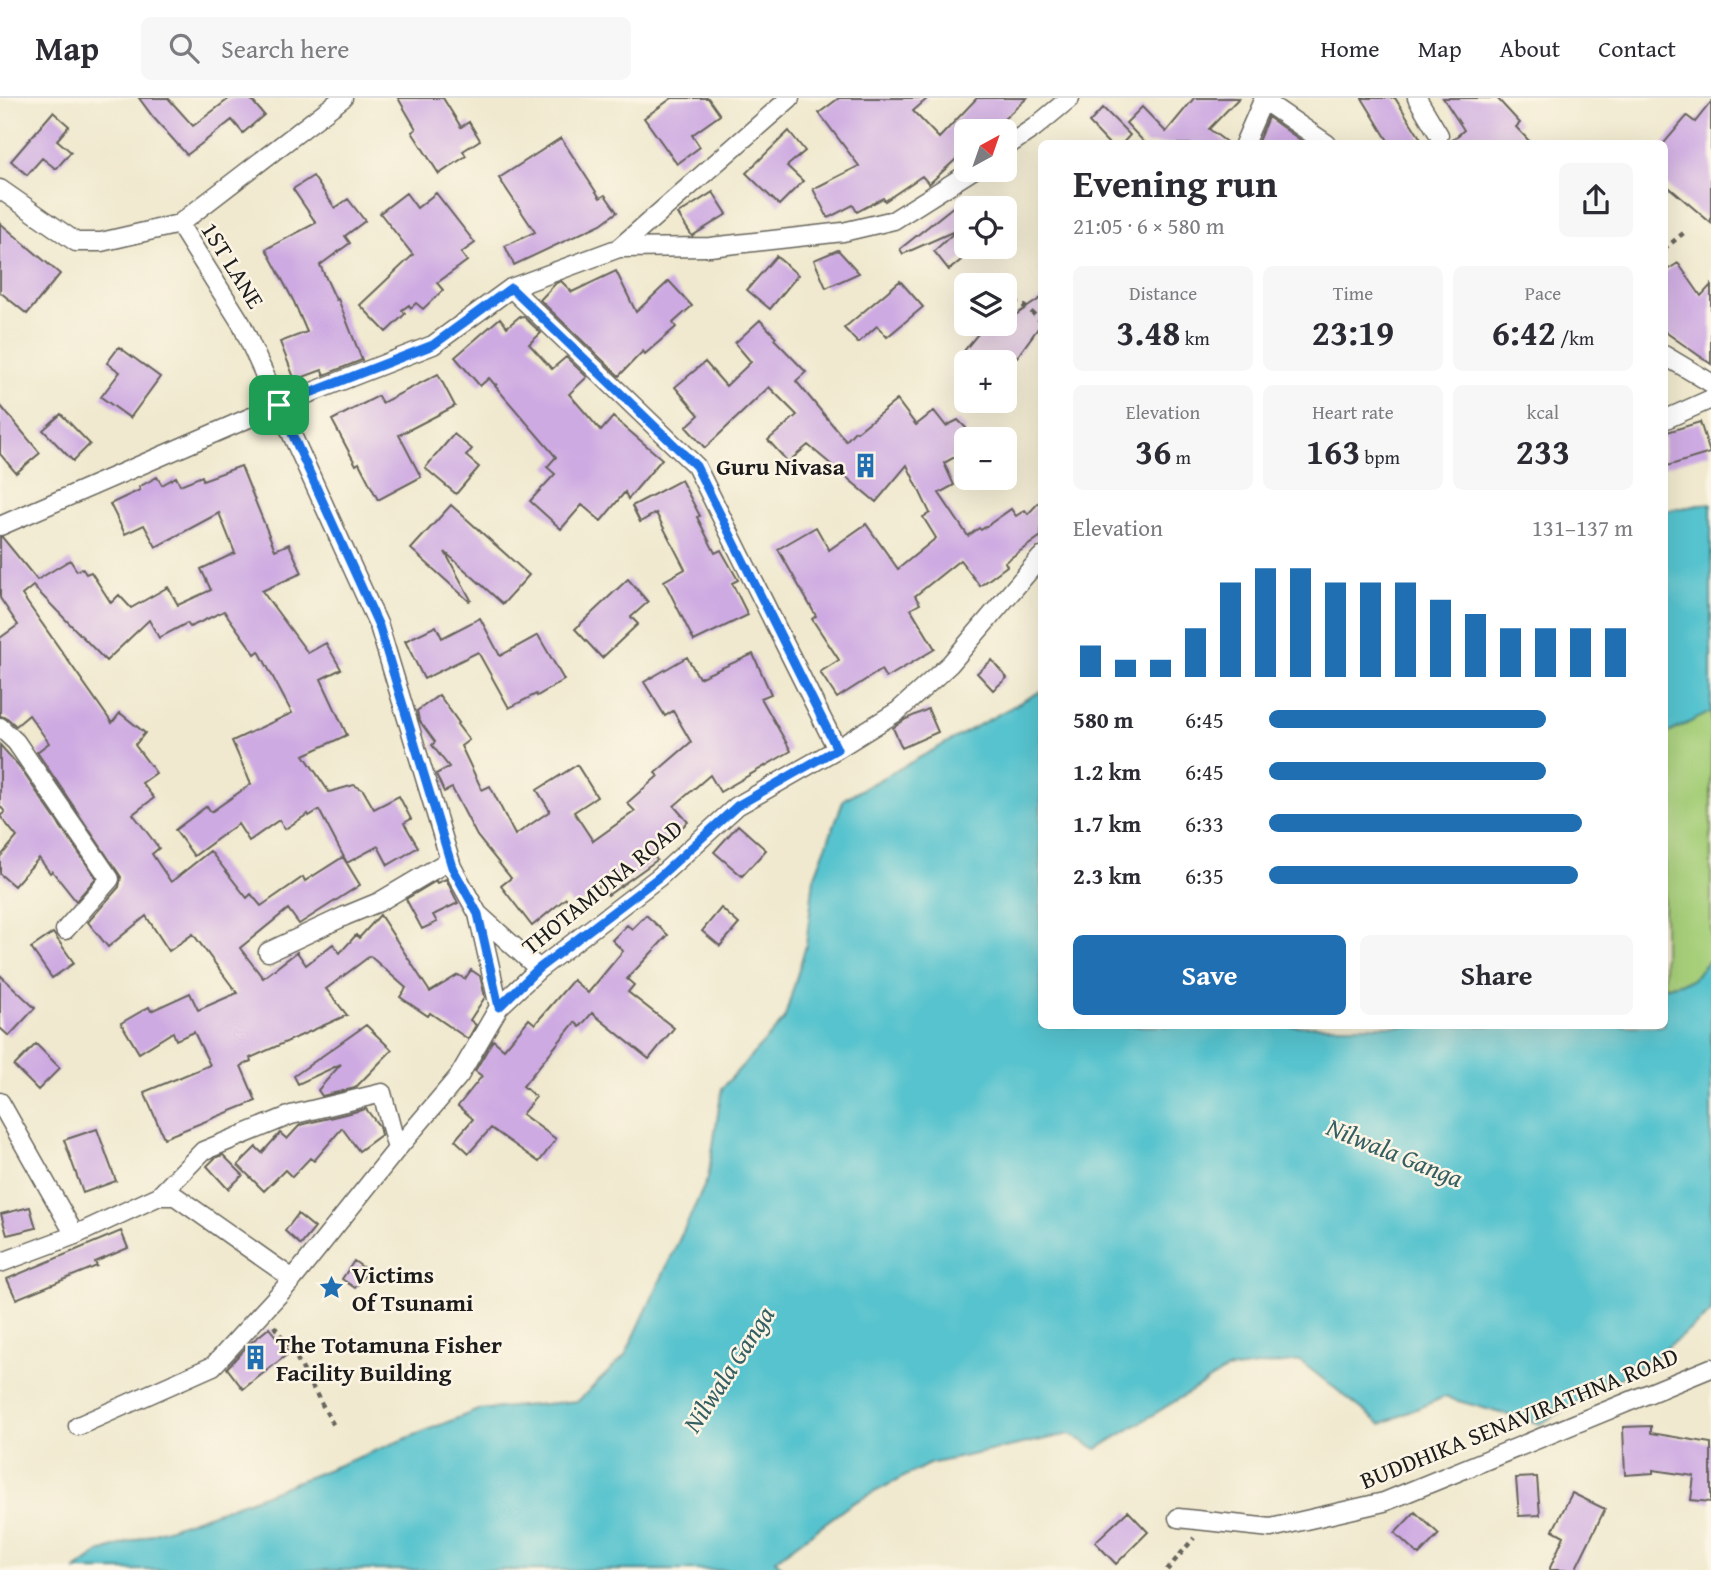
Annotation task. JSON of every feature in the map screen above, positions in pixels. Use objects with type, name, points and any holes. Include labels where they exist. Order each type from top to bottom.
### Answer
[{"type":"street","name":"1ST LANE","points":[[342,98],[179,225],[241,323],[379,626],[452,867],[478,914]]},
{"type":"street","points":[[619,248],[790,98]]},
{"type":"street","points":[[1017,139],[1070,98]]},
{"type":"street","points":[[1417,98],[1438,135]]},
{"type":"street","points":[[1246,140],[1264,99],[1321,140]]},
{"type":"street","points":[[0,526],[279,405],[433,345],[511,288],[619,248],[710,247],[843,232],[894,220],[956,182]]},
{"type":"street","points":[[0,189],[76,242],[101,242],[179,225]]},
{"type":"street","points":[[511,288],[696,466],[837,749]]},
{"type":"street","points":[[1668,357],[1711,383]]},
{"type":"street","points":[[1668,418],[1711,398]]},
{"type":"street","name":"THOTAMUNA ROAD","points":[[78,1426],[213,1366],[293,1279],[459,1076],[499,1007],[538,969],[659,877],[737,806],[898,711],[950,664],[1038,561]]},
{"type":"street","points":[[0,727],[16,742],[110,879],[65,930]]},
{"type":"street","points":[[268,952],[379,902],[450,860]]},
{"type":"street","points":[[478,914],[538,969]]},
{"type":"street","points":[[478,914],[499,1007]]},
{"type":"street","points":[[0,1263],[75,1235],[159,1196],[203,1152],[291,1115],[382,1093],[397,1149]]},
{"type":"street","points":[[0,1102],[75,1235]]},
{"type":"street","points":[[159,1196],[175,1196],[293,1279]]},
{"type":"street","name":"BUDDHIKA SENAVIRATHNA ROAD","points":[[1178,1518],[1271,1528],[1384,1502],[1711,1368]]},
{"type":"path","points":[[1668,246],[1686,231]]},
{"type":"path","points":[[1017,302],[1038,318]]},
{"type":"path","points":[[264,1311],[296,1357],[334,1426]]},
{"type":"path","points":[[1167,1570],[1208,1522]]},
{"type":"green space","points":[[1711,712],[1711,959],[1691,980],[1668,986],[1668,733]]},
{"type":"water","points":[[1711,503],[1711,712],[1668,733],[1668,510]]},
{"type":"water","name":"Nilwala Ganga","points":[[1038,693],[1038,1029],[1668,1029],[1668,986],[1691,980],[1711,959],[1711,1313],[1651,1360],[1540,1424],[1444,1397],[1381,1424],[1300,1361],[1226,1370],[1097,1449],[1070,1434],[929,1464],[851,1504],[775,1560],[785,1570],[76,1570],[100,1552],[248,1501],[478,1410],[578,1401],[625,1356],[708,1178],[722,1088],[784,1020],[806,945],[814,878],[844,799]]},
{"type":"building","points":[[139,98],[168,98],[193,126],[230,98],[250,98],[264,115],[243,133],[232,120],[187,155]]},
{"type":"building","points":[[398,98],[443,98],[461,127],[469,122],[480,140],[463,151],[466,156],[439,174],[412,132],[416,129]]},
{"type":"building","points":[[672,98],[708,98],[720,115],[692,135],[700,147],[677,164],[644,118]]},
{"type":"building","points":[[839,98],[928,98],[913,111],[939,138],[954,122],[954,161],[929,184],[922,176],[885,201],[883,198],[857,212],[853,205],[828,218],[813,189],[859,166],[819,113]]},
{"type":"building","points":[[977,98],[1027,98],[1004,119],[957,119]]},
{"type":"building","points":[[1194,98],[1239,98],[1209,129],[1224,140],[1142,140],[1126,123],[1142,107],[1166,132]]},
{"type":"building","points":[[1362,98],[1395,98],[1421,140],[1388,140]]},
{"type":"building","points":[[1443,98],[1497,98],[1520,123],[1516,127],[1528,140],[1453,140],[1464,130]]},
{"type":"building","points":[[1711,102],[1711,223],[1668,186],[1667,140],[1687,116],[1695,122]]},
{"type":"building","points":[[1103,108],[1130,135],[1126,140],[1105,140],[1089,123]]},
{"type":"building","points":[[53,112],[69,126],[57,140],[71,152],[56,169],[42,158],[27,175],[11,161]]},
{"type":"building","points":[[1268,117],[1300,140],[1259,140]]},
{"type":"building","points":[[789,131],[805,151],[787,166],[803,181],[779,205],[746,173]]},
{"type":"building","points":[[561,138],[600,198],[605,195],[617,212],[601,224],[514,265],[505,246],[535,232],[499,178]]},
{"type":"building","points":[[313,176],[335,208],[348,199],[365,221],[345,236],[350,243],[320,265],[336,300],[338,299],[362,360],[324,375],[322,370],[295,380],[280,342],[307,332],[266,249],[316,223],[293,189]]},
{"type":"building","points":[[713,192],[727,214],[692,236],[678,214]]},
{"type":"building","points":[[406,193],[417,208],[436,193],[475,243],[461,253],[467,261],[437,283],[443,290],[423,309],[416,303],[411,308],[409,305],[402,310],[405,314],[386,332],[360,305],[413,255],[380,213]]},
{"type":"building","points":[[954,206],[954,231],[903,254],[900,249]]},
{"type":"building","points":[[0,223],[60,274],[27,314],[0,292]]},
{"type":"building","points":[[954,233],[954,259],[962,259],[949,270],[934,251]]},
{"type":"building","points":[[838,250],[859,273],[826,288],[814,260]]},
{"type":"building","points":[[776,256],[798,275],[770,309],[747,290]]},
{"type":"building","points":[[1678,263],[1701,296],[1711,285],[1711,364],[1668,334],[1668,269]]},
{"type":"building","points":[[616,271],[636,312],[669,281],[692,306],[673,323],[676,327],[645,354],[643,351],[619,376],[540,300],[561,281],[572,292]]},
{"type":"building","points":[[900,281],[923,307],[887,337],[877,326],[858,343],[844,328]]},
{"type":"building","points":[[1038,300],[1038,328],[1017,357],[1017,350],[965,350],[976,336],[1017,336],[1017,314]]},
{"type":"building","points":[[520,316],[541,333],[529,344],[552,369],[566,357],[587,377],[569,394],[601,431],[613,417],[662,459],[628,499],[625,492],[601,521],[582,505],[561,529],[530,501],[555,474],[547,467],[556,457],[495,386],[497,384],[489,378],[480,386],[455,357],[500,318],[507,327]]},
{"type":"building","points":[[760,320],[776,337],[774,339],[806,372],[796,381],[846,441],[855,431],[897,400],[916,425],[934,411],[946,426],[958,420],[965,427],[954,427],[954,458],[944,463],[954,485],[939,493],[968,536],[1011,509],[1016,516],[1025,510],[1028,514],[1038,503],[1038,538],[1005,562],[1007,566],[980,586],[960,560],[915,596],[920,604],[911,609],[935,649],[886,678],[881,670],[837,698],[820,672],[839,660],[812,619],[816,616],[778,549],[816,527],[829,550],[866,524],[898,569],[936,538],[923,517],[930,513],[907,465],[876,502],[808,445],[788,462],[768,440],[797,415],[769,387],[705,448],[686,427],[699,415],[675,387],[705,362],[726,386],[751,362],[735,343]]},
{"type":"building","points":[[119,347],[160,377],[130,418],[101,397],[120,372],[107,363]]},
{"type":"building","points":[[438,374],[455,406],[399,435],[421,477],[378,500],[332,420],[378,396],[382,403]]},
{"type":"building","points":[[0,405],[40,453],[16,473],[0,454]]},
{"type":"building","points":[[61,414],[90,444],[73,461],[43,430]]},
{"type":"building","points":[[1700,422],[1710,453],[1668,466],[1668,432]]},
{"type":"building","points":[[454,434],[472,449],[466,456],[479,467],[456,494],[425,468]]},
{"type":"building","points":[[241,466],[275,550],[289,544],[302,573],[262,591],[308,653],[326,643],[341,669],[321,679],[347,735],[304,755],[329,792],[354,785],[363,790],[374,809],[399,796],[411,819],[404,823],[418,847],[402,857],[388,865],[378,846],[347,863],[319,810],[285,829],[279,820],[249,841],[238,824],[194,856],[175,830],[207,806],[211,812],[251,784],[232,741],[292,713],[259,651],[255,654],[224,611],[190,627],[187,623],[159,638],[149,620],[106,661],[33,586],[22,595],[112,723],[120,713],[145,733],[135,745],[156,773],[142,783],[154,798],[133,814],[159,848],[152,854],[171,882],[210,851],[247,898],[251,894],[261,906],[303,877],[305,881],[343,857],[360,885],[299,924],[288,909],[240,948],[263,978],[297,952],[306,965],[333,944],[340,953],[356,935],[359,938],[380,915],[430,992],[458,975],[465,979],[471,970],[480,976],[485,997],[470,1020],[476,1025],[468,1039],[430,1013],[428,1016],[400,997],[406,988],[370,956],[326,989],[347,1015],[250,1058],[251,1061],[241,1066],[256,1101],[164,1138],[144,1092],[210,1065],[194,1032],[176,1040],[173,1032],[139,1053],[121,1023],[149,1007],[151,1011],[190,993],[198,1010],[237,993],[193,934],[169,951],[146,916],[108,947],[88,922],[119,887],[121,877],[37,752],[49,743],[29,715],[16,726],[0,716],[0,638],[18,625],[0,598],[0,537],[37,580],[70,560],[77,571],[82,568],[86,574],[91,572],[111,603],[119,595],[131,608],[168,587],[178,605],[211,590],[201,569],[235,553],[219,513],[156,547],[144,525],[125,534],[110,504],[140,490],[139,487],[157,477],[162,485],[176,477],[180,485]]},
{"type":"building","points":[[681,480],[715,553],[721,550],[738,580],[732,583],[748,615],[694,641],[664,581],[685,569],[656,513],[640,522],[632,506]]},
{"type":"building","points":[[451,505],[529,575],[503,604],[445,552],[471,600],[469,601],[411,549]]},
{"type":"building","points":[[628,579],[648,602],[631,617],[638,624],[602,658],[575,629]]},
{"type":"building","points":[[480,618],[500,656],[538,635],[564,680],[509,708],[478,652],[424,679],[405,641],[436,626],[442,638]]},
{"type":"building","points":[[753,654],[771,694],[761,698],[791,751],[720,792],[710,775],[674,806],[688,822],[652,853],[657,860],[608,895],[601,884],[576,908],[566,898],[532,926],[501,886],[511,878],[477,836],[452,788],[444,792],[436,774],[449,767],[432,745],[435,742],[419,720],[417,711],[439,695],[469,740],[461,746],[482,790],[490,786],[515,835],[550,811],[537,790],[577,765],[597,797],[574,812],[593,841],[635,811],[627,803],[658,776],[655,773],[691,742],[673,711],[665,716],[644,682],[687,657],[699,678]]},
{"type":"building","points":[[992,660],[1007,678],[993,690],[977,673]]},
{"type":"building","points":[[928,709],[938,732],[902,748],[893,728]]},
{"type":"building","points":[[0,745],[18,765],[96,878],[76,901],[39,858],[14,886],[0,874],[0,857],[17,837],[0,816],[5,812],[0,806]]},
{"type":"building","points":[[738,825],[766,850],[742,876],[714,852]]},
{"type":"building","points":[[446,879],[458,903],[433,915],[437,922],[422,929],[406,899],[436,881],[437,883]]},
{"type":"building","points":[[721,908],[739,924],[720,946],[702,931]]},
{"type":"building","points":[[646,915],[668,935],[627,979],[634,985],[628,992],[674,1028],[649,1059],[592,1013],[580,1027],[575,1022],[523,1086],[536,1097],[522,1114],[556,1139],[539,1162],[491,1128],[469,1153],[455,1140],[473,1119],[458,1106],[482,1076],[475,1071],[493,1040],[504,1049],[529,1019],[535,1024],[573,980],[588,993],[623,951],[612,940],[627,925],[632,929]]},
{"type":"building","points":[[53,933],[74,963],[52,978],[31,948]]},
{"type":"building","points":[[0,975],[35,1008],[9,1036],[0,1028]]},
{"type":"building","points":[[366,1025],[392,1050],[355,1088],[322,1096],[318,1090],[341,1064],[298,1084],[294,1076]]},
{"type":"building","points":[[36,1044],[60,1068],[38,1090],[14,1066]]},
{"type":"building","points":[[366,1109],[379,1126],[381,1135],[359,1151],[342,1128],[314,1161],[310,1158],[292,1177],[285,1170],[264,1191],[238,1165],[256,1147],[262,1153],[280,1133],[287,1139],[300,1125]]},
{"type":"building","points":[[97,1129],[116,1181],[83,1193],[64,1140]]},
{"type":"building","points":[[223,1155],[243,1175],[228,1189],[207,1166]]},
{"type":"building","points":[[30,1207],[36,1228],[7,1235],[1,1214]]},
{"type":"building","points":[[298,1214],[315,1228],[301,1245],[285,1231]]},
{"type":"building","points":[[121,1231],[128,1248],[95,1262],[97,1266],[16,1299],[7,1279]]},
{"type":"building","points":[[354,1261],[368,1271],[355,1288],[342,1279]]},
{"type":"building","name":"The Totamuna Fisher Facility Building","points":[[269,1328],[289,1353],[243,1389],[227,1368],[249,1344]]},
{"type":"building","points":[[1651,1426],[1651,1433],[1711,1443],[1711,1502],[1691,1500],[1694,1476],[1653,1470],[1653,1473],[1625,1475],[1623,1427]]},
{"type":"building","points":[[1537,1477],[1540,1515],[1519,1516],[1516,1478]]},
{"type":"building","points":[[1572,1493],[1605,1509],[1575,1570],[1549,1570],[1564,1536],[1553,1530]]},
{"type":"building","points":[[1128,1511],[1148,1532],[1116,1564],[1095,1542]]},
{"type":"building","points":[[1415,1512],[1439,1534],[1419,1555],[1395,1533]]},
{"type":"place","name":"Guru Nivasa","points":[[865,466]]},
{"type":"place","name":"Victims Of Tsunami","points":[[332,1288]]},
{"type":"place","name":"The Totamuna Fisher Facility Building","points":[[256,1358]]},
{"type":"route","points":[[511,288],[696,466],[837,749],[737,806],[659,877],[538,969],[499,1007],[478,914],[452,867],[379,626],[279,405],[433,345],[511,288]]}]
